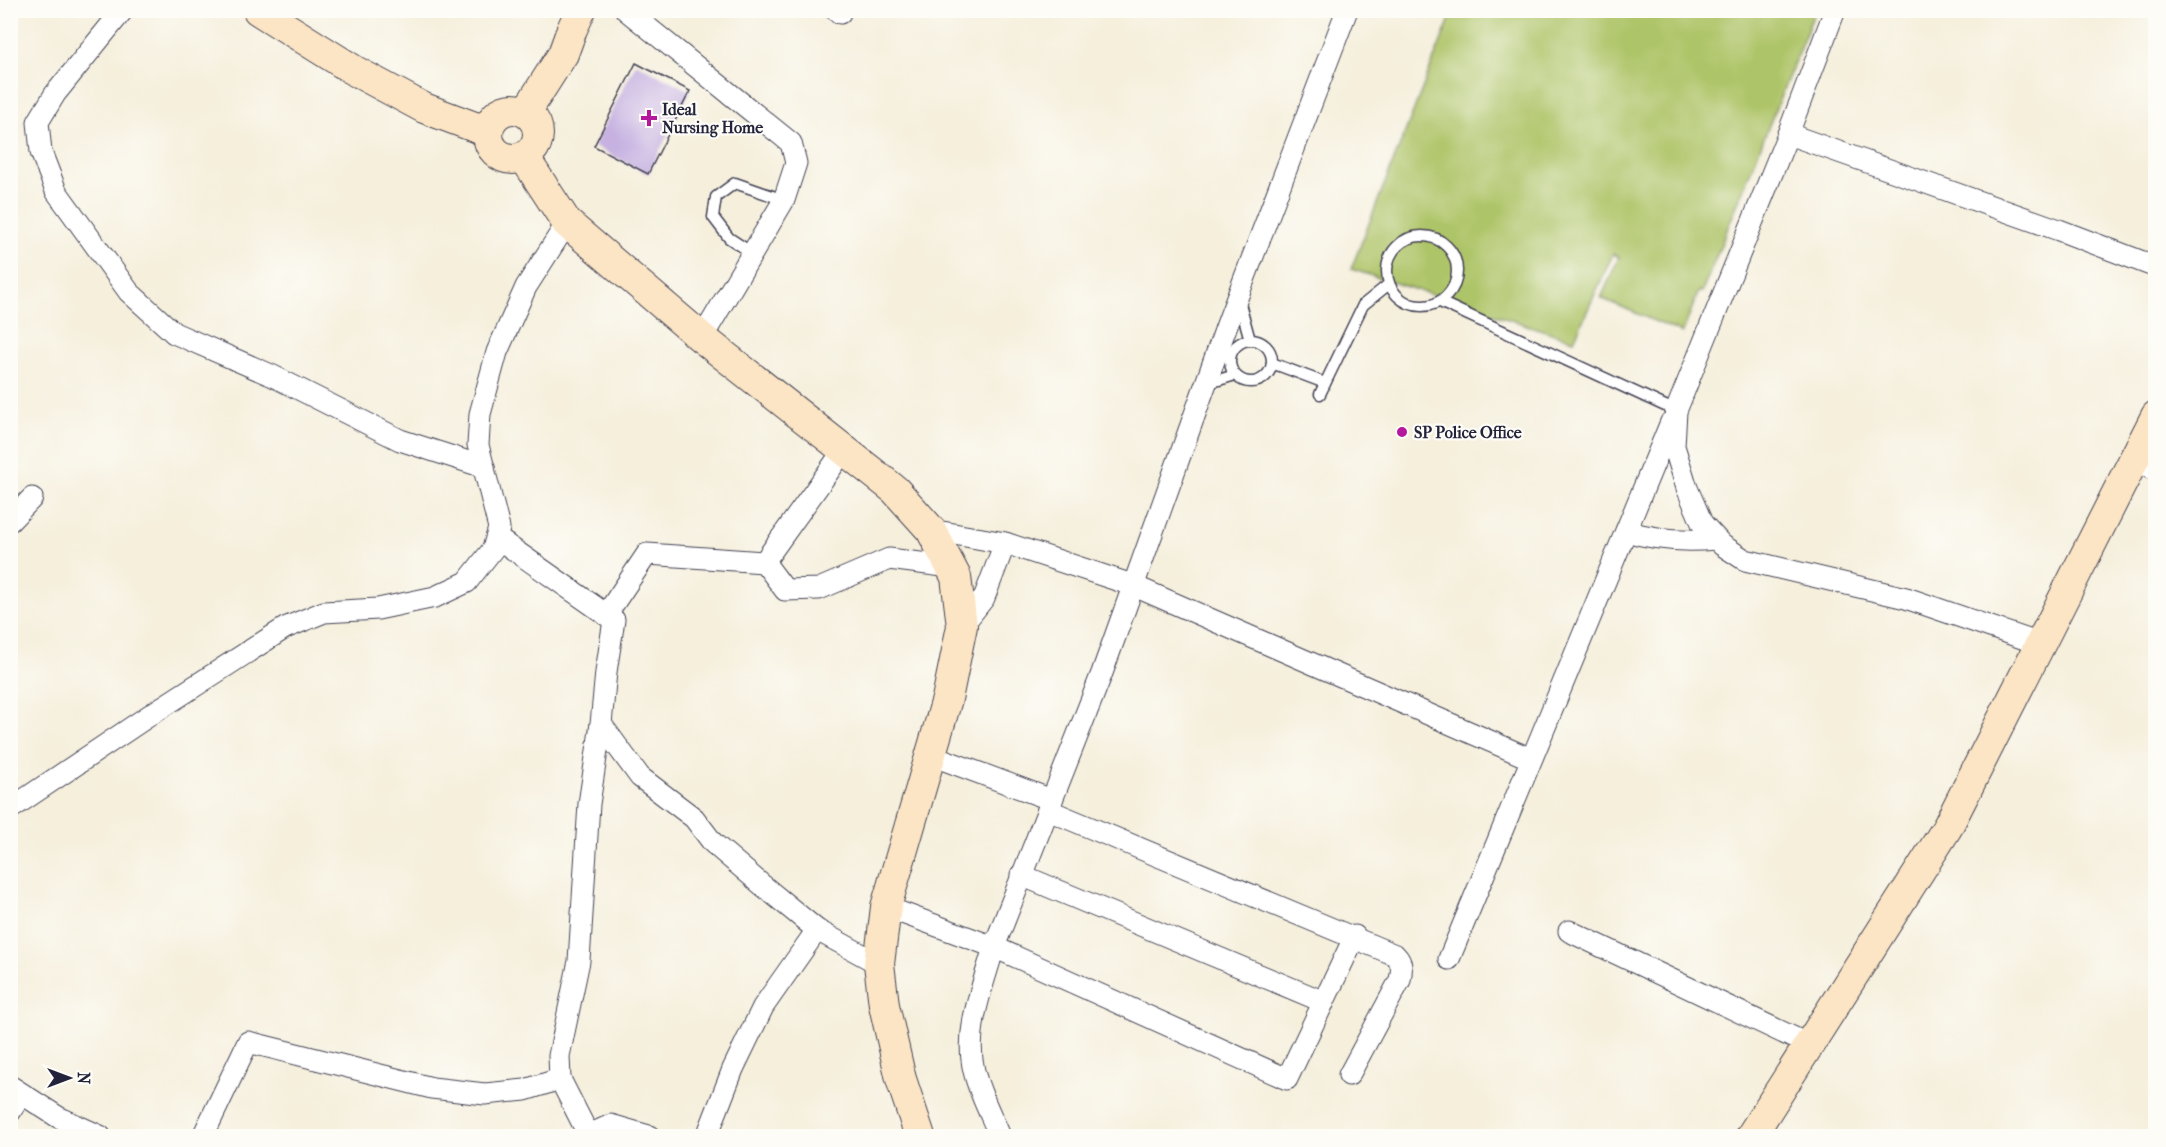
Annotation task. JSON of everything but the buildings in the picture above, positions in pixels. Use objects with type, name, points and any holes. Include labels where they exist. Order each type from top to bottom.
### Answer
[{"type":"main road","points":[[258,10],[355,71],[424,108],[488,132]]},
{"type":"main road","points":[[526,112],[563,54],[581,10]]},
{"type":"main road","points":[[515,109],[526,112],[537,124],[539,135],[533,150],[524,157],[513,160],[497,154],[490,144],[488,132],[499,113],[515,109]]},
{"type":"main road","points":[[524,157],[567,223],[702,338],[895,490],[931,530],[956,577],[962,626],[947,699],[886,907],[879,964],[884,1005],[901,1079],[920,1137]]},
{"type":"main road","points":[[1751,1137],[1947,828],[2040,644],[2144,465],[2156,416]]},
{"type":"street","points":[[123,10],[55,94],[38,122],[41,153],[56,191],[129,292],[174,333],[273,376],[400,440],[484,467]]},
{"type":"street","points":[[626,10],[791,143],[796,163],[784,200],[702,338]]},
{"type":"street","points":[[1000,1137],[974,1073],[971,1055],[973,1026],[994,947],[1102,673],[1205,385],[1347,10]]},
{"type":"street","points":[[1449,959],[1676,411],[1788,134],[1835,10]]},
{"type":"street","points":[[1788,134],[2059,230],[2156,267]]},
{"type":"street","points":[[11,808],[285,628],[324,612],[378,609],[435,597],[467,582],[493,549],[499,528],[478,445],[480,414],[497,352],[526,287],[567,223]]},
{"type":"street","points":[[1676,411],[1674,446],[1687,488],[1702,523],[1715,539],[1745,560],[1906,598],[2040,644]]},
{"type":"street","points":[[764,562],[844,450]]},
{"type":"street","points":[[10,521],[32,498]]},
{"type":"street","points":[[931,530],[1005,543],[1132,585],[1531,759]]},
{"type":"street","points":[[1626,531],[1664,540],[1689,542],[1715,539]]},
{"type":"street","points":[[497,538],[614,620],[589,804],[579,961],[559,1056],[560,1079],[589,1136],[611,1125],[649,1137]]},
{"type":"street","points":[[962,626],[984,598],[1005,543]]},
{"type":"street","points":[[606,615],[647,554],[764,562],[785,590],[819,589],[889,559],[951,567]]},
{"type":"street","points":[[601,724],[640,777],[694,818],[713,843],[817,930],[879,964]]},
{"type":"street","points":[[931,755],[1395,955],[1400,960],[1402,970],[1400,980],[1350,1075]]},
{"type":"street","points":[[1021,875],[1324,1002]]},
{"type":"street","points":[[886,907],[994,947],[1287,1079],[1355,936]]},
{"type":"street","points":[[707,1137],[733,1069],[763,1007],[817,930]]},
{"type":"street","points":[[1569,931],[1809,1045]]},
{"type":"street","points":[[203,1137],[248,1042],[432,1088],[485,1094],[525,1090],[560,1079]]},
{"type":"street","points":[[10,1113],[16,1090],[58,1117],[100,1137]]},
{"type":"lane","points":[[752,253],[729,238],[713,217],[716,197],[735,183],[784,200]]},
{"type":"lane","points":[[1425,236],[1436,239],[1452,253],[1457,275],[1454,286],[1440,302],[1428,306],[1410,304],[1395,295],[1389,284],[1386,273],[1388,260],[1403,242],[1414,237],[1425,236]]},
{"type":"lane","points":[[1320,394],[1363,305],[1389,284]]},
{"type":"lane","points":[[1238,297],[1250,340]]},
{"type":"lane","points":[[1440,302],[1676,411]]},
{"type":"lane","points":[[1250,340],[1264,344],[1269,349],[1272,363],[1266,376],[1253,383],[1240,380],[1230,363],[1233,350],[1238,344],[1250,340]]},
{"type":"lane","points":[[1272,363],[1325,383]]},
{"type":"lane","points":[[1205,385],[1235,375]]},
{"type":"green space","points":[[1453,11],[1815,11],[1702,292],[1699,291],[1682,333],[1601,298],[1619,257],[1613,254],[1574,340],[1351,269]]},
{"type":"place","name":"Ideal Nursing Home","points":[[649,118]]},
{"type":"place","name":"SP Police Office","points":[[1402,432]]}]
